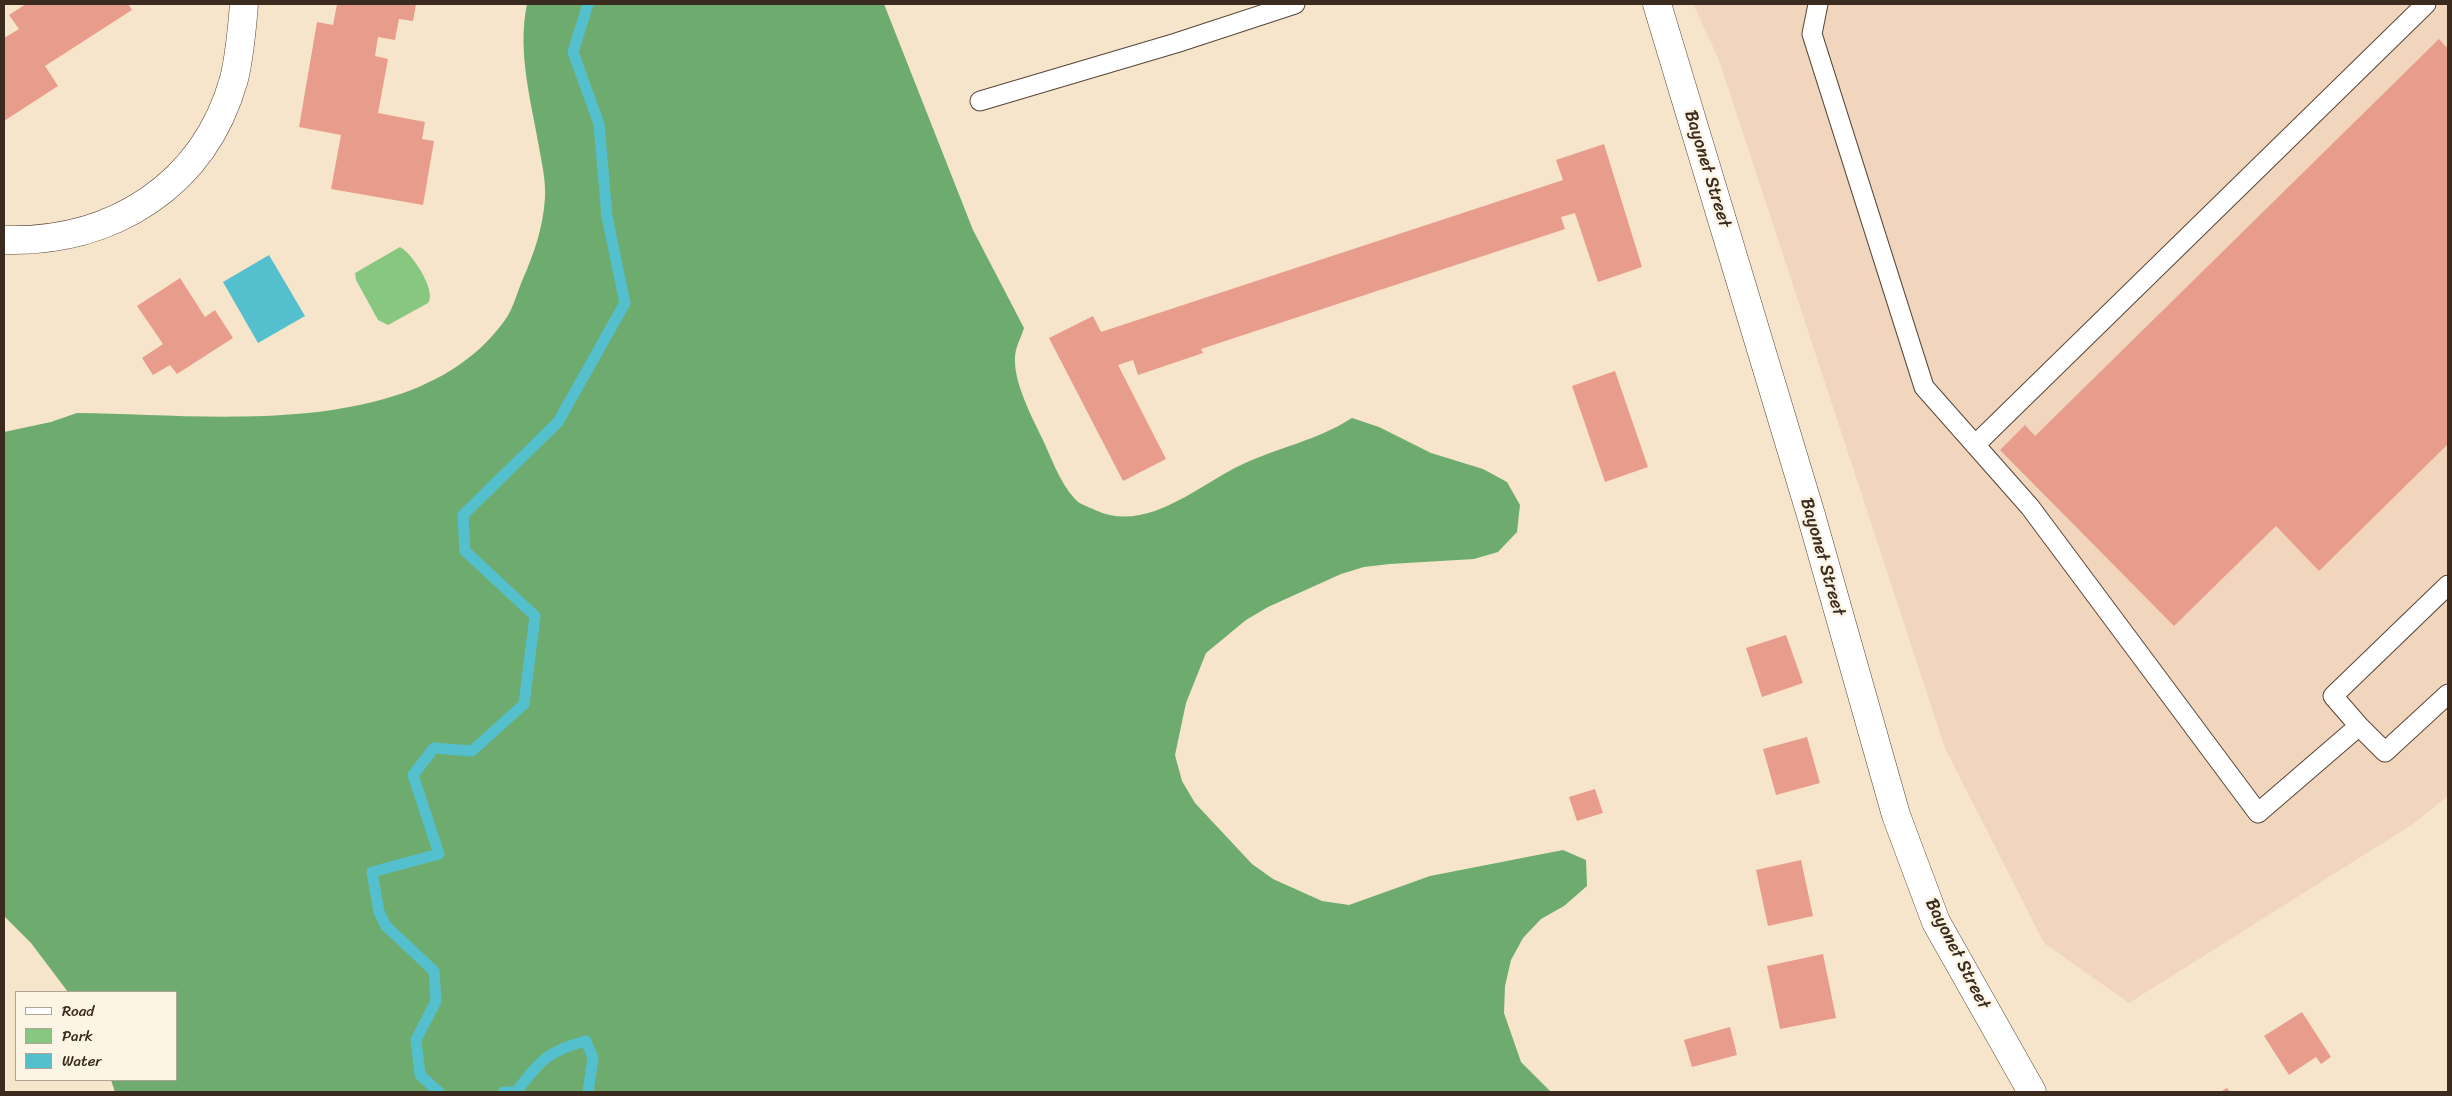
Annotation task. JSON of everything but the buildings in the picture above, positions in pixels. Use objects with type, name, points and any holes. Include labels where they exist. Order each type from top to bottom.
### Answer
[{"type":"street","points":[[4,240],[53,237],[102,225],[144,205],[179,177],[212,132],[229,93],[240,50],[244,4]]},
{"type":"street","name":"Bayonet Street","points":[[1657,4],[1808,506],[1896,815],[1936,922],[2032,1092]]},
{"type":"lane","points":[[980,101],[1176,43],[1295,4]]},
{"type":"lane","points":[[1818,4],[1812,34],[1924,387],[2030,507],[2258,813],[2359,726]]},
{"type":"lane","points":[[1975,445],[2426,4]]},
{"type":"lane","points":[[2448,585],[2333,696],[2384,752],[2448,694]]},
{"type":"shaded area","points":[[1693,4],[2448,4],[2448,796],[2413,824],[2129,1003],[2044,943],[1945,748],[1719,60]]},
{"type":"green space","points":[[527,4],[884,4],[973,230],[1024,328],[1016,350],[1015,360],[1022,394],[1064,485],[1075,499],[1084,505],[1114,516],[1133,516],[1152,512],[1189,495],[1241,465],[1325,433],[1352,418],[1379,427],[1431,453],[1483,469],[1507,482],[1520,505],[1517,532],[1498,552],[1474,559],[1364,567],[1341,574],[1268,607],[1246,620],[1206,653],[1186,703],[1175,755],[1182,781],[1195,803],[1252,864],[1273,879],[1322,901],[1349,905],[1430,876],[1563,850],[1586,860],[1587,886],[1564,906],[1541,919],[1523,938],[1511,960],[1505,986],[1504,1013],[1521,1062],[1551,1092],[115,1092],[111,1081],[178,1081],[178,991],[67,991],[31,943],[4,916],[4,432],[51,422],[77,413],[247,416],[308,413],[366,404],[420,387],[467,359],[508,316],[534,251],[542,220],[545,198],[544,179],[526,76],[524,22]]},
{"type":"green space","points":[[400,247],[417,264],[426,282],[430,297],[428,303],[388,325],[378,320],[356,280],[355,273]]},
{"type":"water","points":[[269,255],[305,316],[258,343],[223,282]]},
{"type":"waterway","points":[[439,1092],[420,1075],[416,1040],[436,1001],[434,971],[386,926],[379,912],[372,872],[439,854],[413,775],[434,748],[472,751],[524,704],[535,616],[465,551],[463,515],[558,422],[625,303],[607,217],[599,124],[573,52],[588,4]]},
{"type":"waterway","points":[[504,1092],[516,1092],[538,1065],[553,1053],[586,1041],[593,1058],[588,1092]]}]
